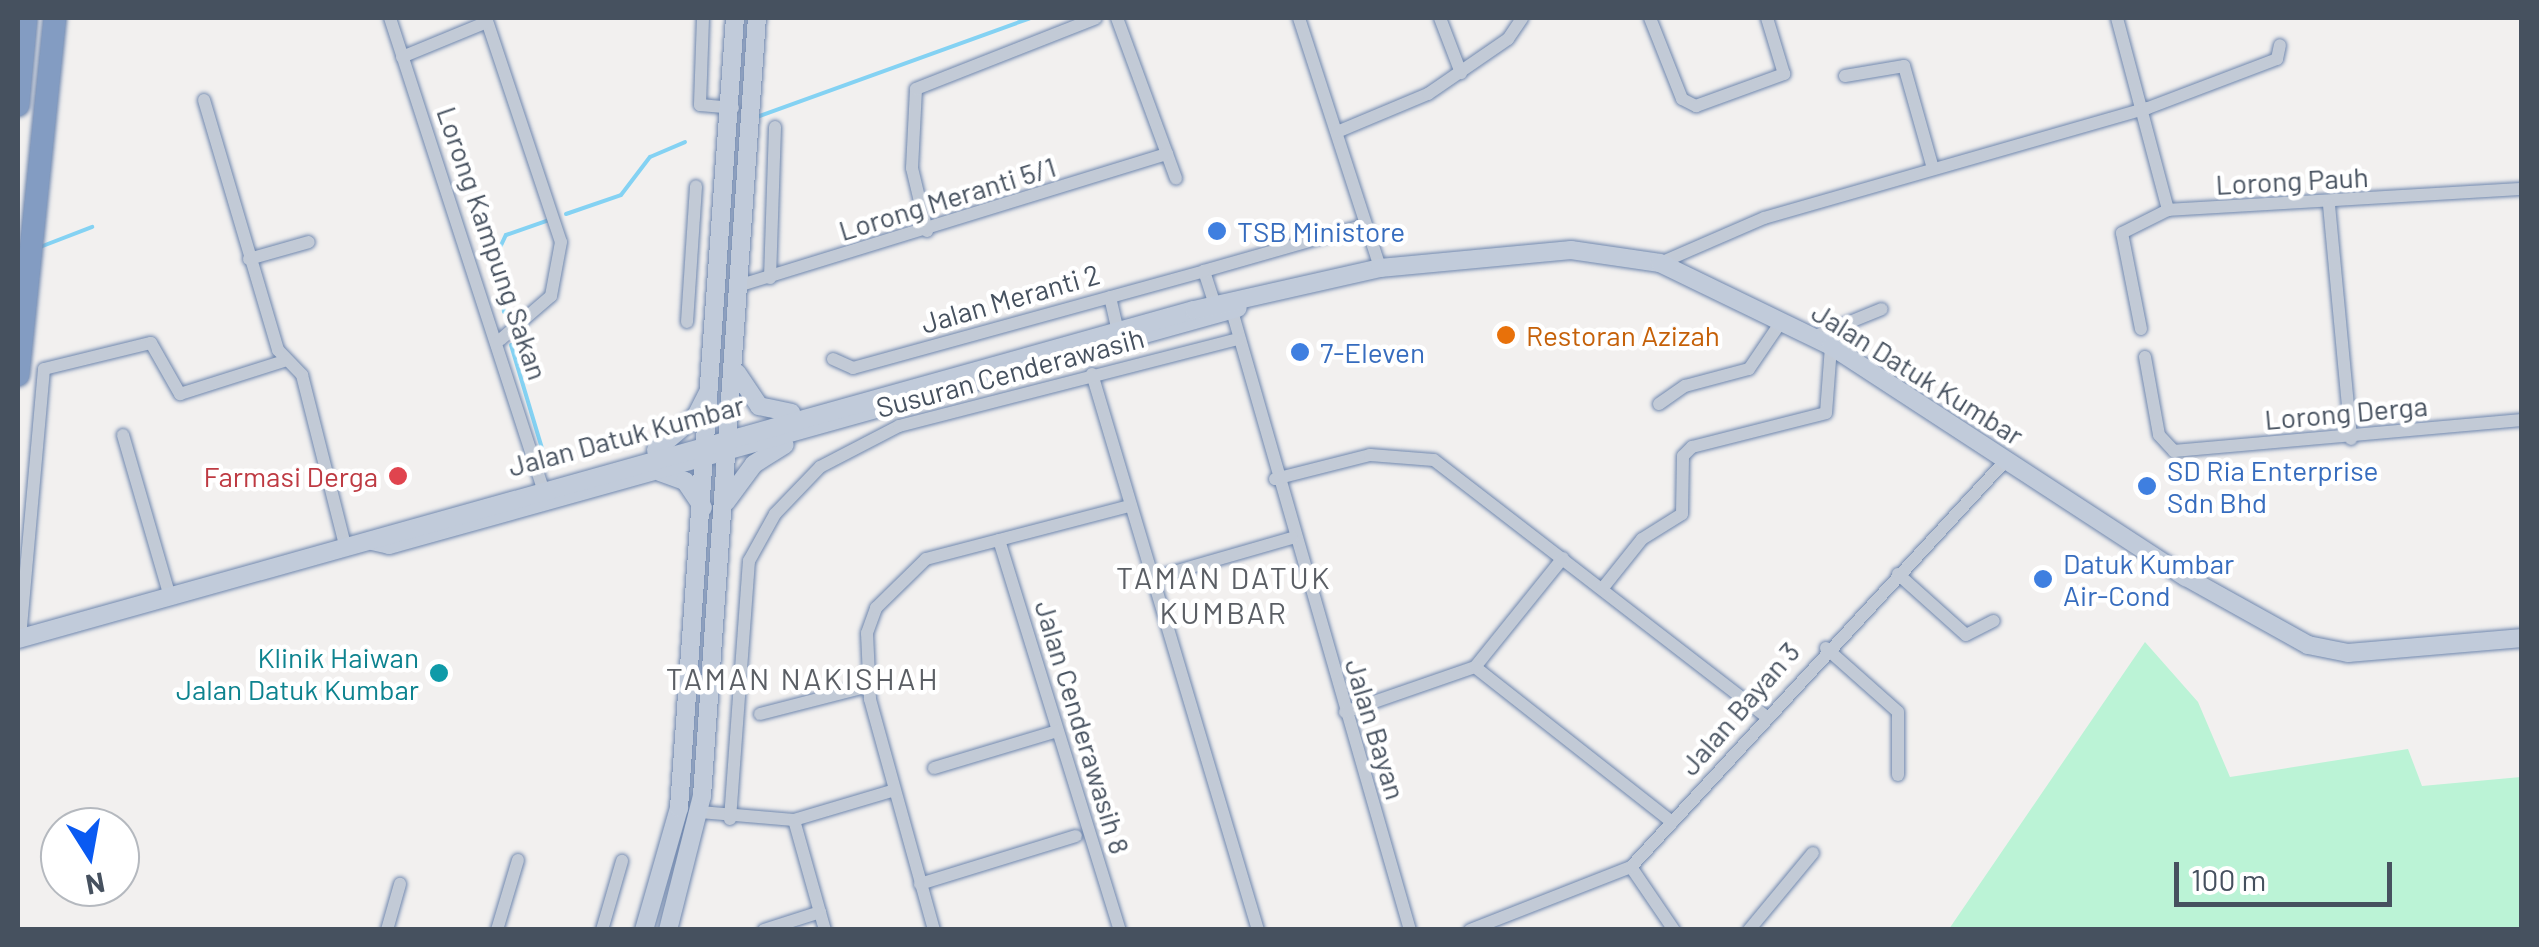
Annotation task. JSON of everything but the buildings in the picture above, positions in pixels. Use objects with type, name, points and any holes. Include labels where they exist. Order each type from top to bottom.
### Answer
[{"type":"highway","points":[[18,106],[26,18]]},
{"type":"highway","points":[[18,375],[55,18]]},
{"type":"main road","points":[[668,930],[700,812],[713,508],[708,450],[735,18]]},
{"type":"main road","points":[[644,930],[679,808],[713,508],[729,444],[737,373],[756,18]]},
{"type":"main road","name":"Jalan Datuk Kumbar","points":[[729,444],[822,428],[1254,299],[1380,268],[1546,250],[1660,263],[1831,346],[2308,645],[2348,653],[2522,638]]},
{"type":"main road","name":"Jalan Datuk Kumbar","points":[[381,543],[542,486],[639,460],[708,450],[804,414],[1118,331],[1224,308]]},
{"type":"main road","points":[[639,460],[696,416],[712,372]]},
{"type":"main road","points":[[737,373],[759,406],[804,414]]},
{"type":"main road","points":[[713,508],[754,464],[822,428]]},
{"type":"main road","name":"Jalan Datuk Kumbar","points":[[19,638],[346,549],[659,472],[708,450]]},
{"type":"main road","points":[[659,472],[685,482],[713,508]]},
{"type":"street","name":"Lorong Kampung Sakan","points":[[390,18],[500,340],[542,486]]},
{"type":"street","points":[[703,18],[700,105],[732,108]]},
{"type":"street","points":[[927,231],[912,168],[916,89],[1096,18]]},
{"type":"street","points":[[1116,18],[1176,178]]},
{"type":"street","points":[[1298,18],[1380,268]]},
{"type":"street","points":[[1440,18],[1461,73]]},
{"type":"street","points":[[1337,132],[1461,73],[1522,18]]},
{"type":"street","points":[[1650,18],[1682,99],[1696,106],[1784,74],[1768,18]]},
{"type":"street","points":[[2117,18],[2148,108],[2168,210],[2122,233],[2141,330]]},
{"type":"street","points":[[402,56],[487,20],[561,242],[551,296],[500,340]]},
{"type":"street","points":[[1660,263],[1718,234],[1932,165],[2148,108],[2277,59],[2280,44]]},
{"type":"street","points":[[1845,76],[1904,66],[1932,165]]},
{"type":"street","points":[[204,100],[249,259],[287,360],[302,374],[346,549]]},
{"type":"street","points":[[770,278],[774,127]]},
{"type":"street","name":"Lorong Meranti 5/1","points":[[741,285],[927,231],[1167,154]]},
{"type":"street","points":[[687,322],[696,186]]},
{"type":"street","name":"Lorong Pauh","points":[[2168,210],[2329,204],[2522,189]]},
{"type":"street","points":[[2329,204],[2351,438]]},
{"type":"street","points":[[693,220],[724,223]]},
{"type":"street","name":"Jalan Meranti 2","points":[[832,360],[853,368],[1366,225]]},
{"type":"street","points":[[249,259],[309,242]]},
{"type":"street","name":"Jalan Bayan","points":[[1204,271],[1239,339],[1275,480],[1410,930]]},
{"type":"street","points":[[1110,296],[1118,331]]},
{"type":"street","points":[[1813,337],[1882,309]]},
{"type":"street","points":[[1659,404],[1685,386],[1748,369],[1781,322]]},
{"type":"street","name":"Susuran Cenderawasih","points":[[730,819],[739,614],[749,561],[775,514],[861,440],[1092,374],[1239,339]]},
{"type":"street","points":[[19,638],[44,369],[151,343],[180,394],[287,360]]},
{"type":"street","points":[[1602,589],[1642,539],[1682,514],[1683,456],[1692,446],[1826,413],[1831,346]]},
{"type":"street","name":"Lorong Derga","points":[[2145,357],[2159,435],[2174,452],[2522,420]]},
{"type":"street","points":[[1092,374],[1125,507],[1258,930]]},
{"type":"street","points":[[124,435],[170,596]]},
{"type":"street","points":[[1275,480],[1370,455],[1422,456],[1563,558],[1766,716]]},
{"type":"street","name":"Jalan Bayan 3","points":[[1470,930],[1632,867],[1826,648],[2007,459]]},
{"type":"street","points":[[934,930],[890,792],[868,686],[867,632],[887,589],[926,559],[1125,507]]},
{"type":"street","points":[[1149,579],[1292,538]]},
{"type":"street","name":"Jalan Cenderawasih 8","points":[[999,540],[1120,930]]},
{"type":"street","points":[[1345,712],[1476,667],[1563,558]]},
{"type":"street","points":[[1898,574],[1966,634],[1994,622]]},
{"type":"street","points":[[1826,648],[1898,712],[1898,775]]},
{"type":"street","points":[[1476,667],[1672,822]]},
{"type":"street","points":[[760,714],[868,686]]},
{"type":"street","points":[[934,768],[1057,732]]},
{"type":"street","points":[[700,812],[730,819],[794,820],[890,792]]},
{"type":"street","points":[[794,820],[825,930]]},
{"type":"street","points":[[920,884],[1076,836]]},
{"type":"street","points":[[1749,930],[1813,852]]},
{"type":"street","points":[[497,930],[518,860]]},
{"type":"street","points":[[602,930],[622,861]]},
{"type":"street","points":[[1632,867],[1674,930]]},
{"type":"street","points":[[387,930],[400,884]]},
{"type":"street","points":[[764,930],[820,912]]},
{"type":"green space","points":[[2145,642],[2198,702],[2230,777],[2408,749],[2422,786],[2521,777],[2521,929],[1949,929]]},
{"type":"waterway","points":[[757,117],[1030,18]]},
{"type":"waterway","points":[[566,214],[621,195],[650,157],[685,142]]},
{"type":"waterway","points":[[504,312],[497,254],[506,235],[549,220]]},
{"type":"waterway","points":[[40,247],[92,227]]},
{"type":"waterway","points":[[511,345],[546,462]]},
{"type":"place","name":"TSB Ministore","points":[[1217,231]]},
{"type":"place","name":"Restoran Azizah","points":[[1506,335]]},
{"type":"place","name":"7-Eleven","points":[[1300,352]]},
{"type":"place","name":"Farmasi Derga","points":[[398,476]]},
{"type":"place","name":"SD Ria Enterprise Sdn Bhd","points":[[2147,486]]},
{"type":"place","name":"Datuk Kumbar Air-Cond","points":[[2043,579]]},
{"type":"place","name":"Klinik Haiwan Jalan Datuk Kumbar","points":[[439,673]]},
{"type":"district","name":"TAMAN DATUK KUMBAR","points":[[1224,594]]},
{"type":"district","name":"TAMAN NAKISHAH","points":[[803,678]]}]
